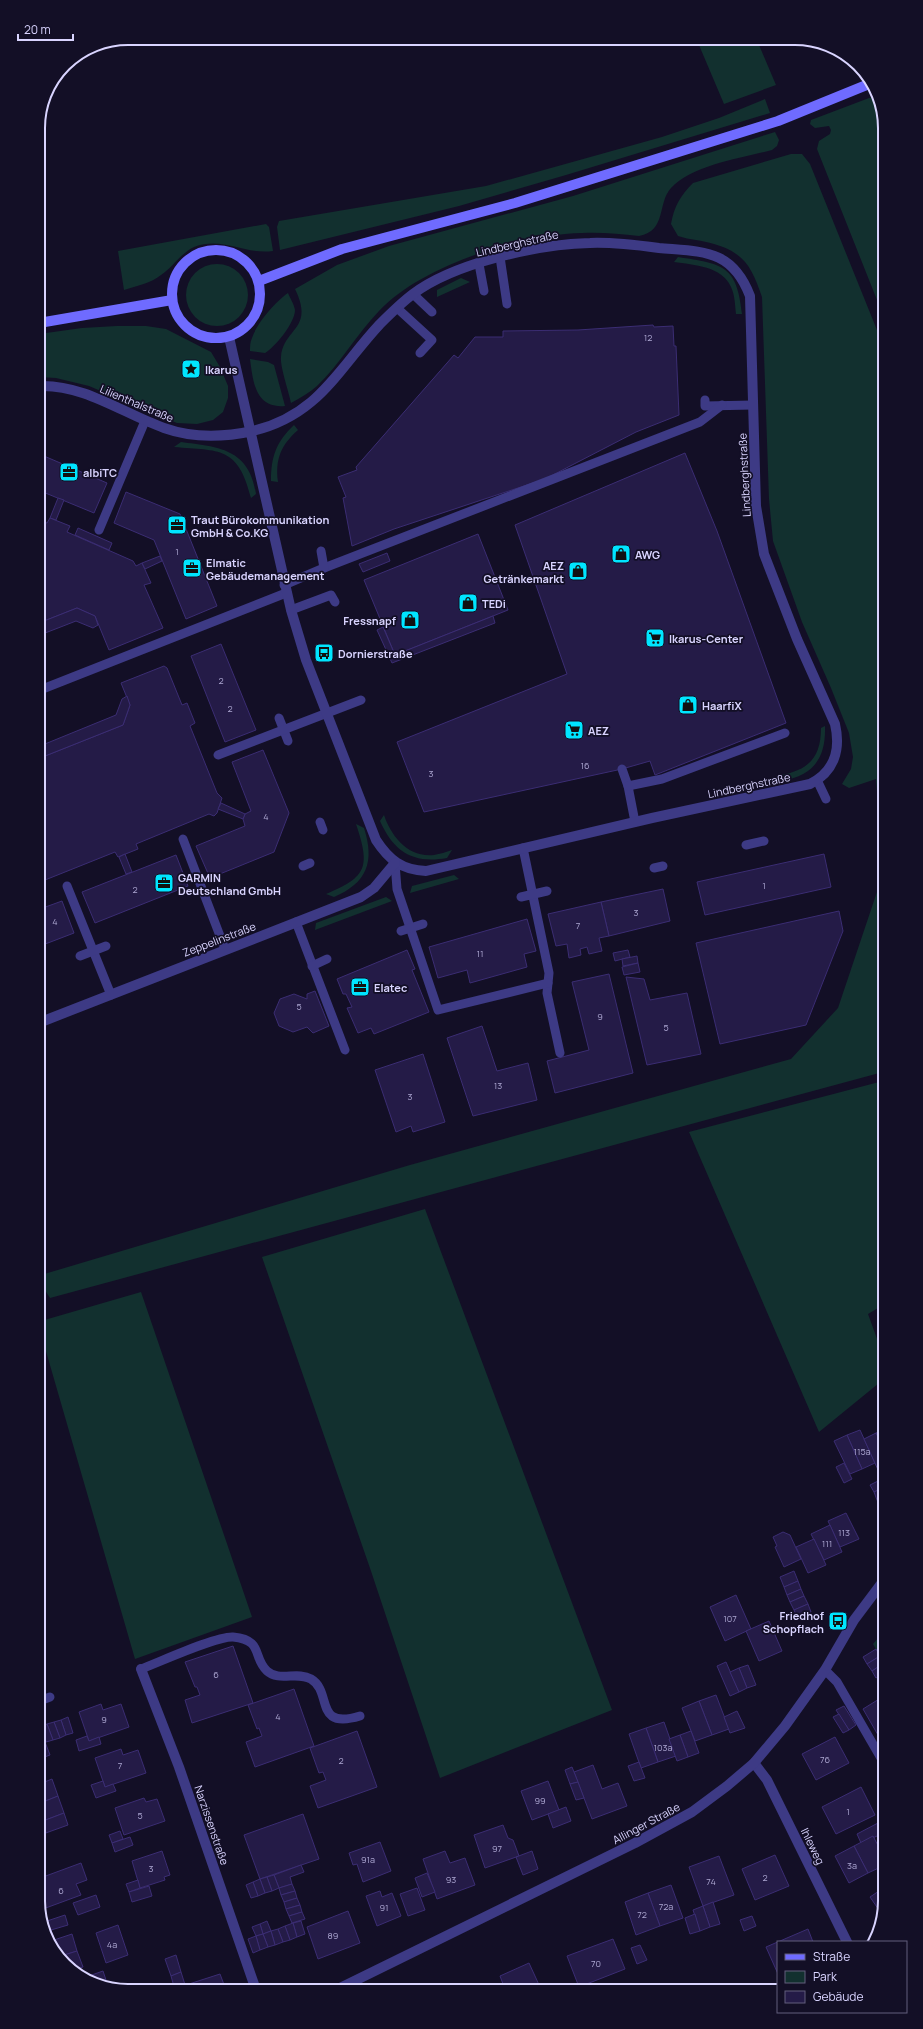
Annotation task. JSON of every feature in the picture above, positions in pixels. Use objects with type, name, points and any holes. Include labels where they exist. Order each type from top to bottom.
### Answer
[{"type":"street","points":[[259,281],[342,249],[515,203],[778,121],[866,85]]},
{"type":"street","name":"Lindberghstraße","points":[[252,431],[276,424],[311,404],[328,387],[380,324],[413,294],[445,277],[500,257],[557,246],[589,243],[616,243],[711,254],[725,259],[736,269],[746,284],[750,296],[756,506],[764,554],[797,639],[835,724],[838,736],[837,750],[833,763],[826,773],[810,784],[635,822],[426,871],[405,868],[395,863]]},
{"type":"street","points":[[214,249],[228,251],[242,257],[252,268],[259,281],[261,292],[259,305],[255,316],[247,326],[229,337],[214,338],[202,336],[191,330],[182,322],[176,312],[172,300],[173,285],[178,272],[187,260],[200,253],[214,249]]},
{"type":"street","points":[[45,322],[172,300]]},
{"type":"street","points":[[229,337],[252,431],[285,589],[306,660],[376,840],[385,854],[395,863]]},
{"type":"street","name":"Lilienthalstraße","points":[[45,387],[78,392],[107,402],[145,421],[166,429],[194,435],[252,431]]},
{"type":"street","name":"Zeppelinstraße","points":[[45,1020],[361,897],[374,888],[395,863]]},
{"type":"street","name":"Allinger Straße","points":[[348,1984],[635,1843],[692,1812],[754,1763],[785,1726],[825,1670],[854,1620],[878,1588]]},
{"type":"street","name":"Narzissenstraße","points":[[141,1669],[177,1762],[254,1984]]},
{"type":"street","name":"Ihleweg","points":[[754,1763],[766,1780],[846,1941]]},
{"type":"lane","points":[[500,257],[507,304]]},
{"type":"lane","points":[[479,264],[484,291]]},
{"type":"lane","points":[[413,294],[432,312]]},
{"type":"lane","points":[[397,308],[432,340],[420,353]]},
{"type":"lane","points":[[705,400],[705,406],[753,405]]},
{"type":"lane","points":[[45,688],[285,589],[324,568],[700,422],[722,406]]},
{"type":"lane","points":[[99,530],[145,421]]},
{"type":"lane","points":[[321,551],[324,568]]},
{"type":"lane","points":[[291,610],[331,595],[335,602]]},
{"type":"lane","points":[[218,755],[361,700]]},
{"type":"lane","points":[[279,718],[288,741]]},
{"type":"lane","points":[[628,786],[662,779],[785,733]]},
{"type":"lane","points":[[622,769],[628,786],[635,822]]},
{"type":"lane","points":[[817,780],[826,799]]},
{"type":"lane","points":[[183,839],[225,949]]},
{"type":"lane","points":[[746,845],[764,841]]},
{"type":"lane","points":[[523,848],[549,973],[547,993],[560,1053]]},
{"type":"lane","points":[[395,863],[397,889],[438,1010],[548,983]]},
{"type":"lane","points":[[67,886],[111,995]]},
{"type":"lane","points":[[522,896],[547,891]]},
{"type":"lane","points":[[296,922],[345,1050]]},
{"type":"lane","points":[[401,931],[423,924]]},
{"type":"lane","points":[[80,956],[106,946]]},
{"type":"lane","points":[[312,966],[327,959]]},
{"type":"lane","points":[[141,1669],[222,1638],[239,1638],[254,1645],[263,1666],[273,1674],[283,1677],[304,1676],[314,1682],[330,1714],[337,1719],[347,1720],[360,1716]]},
{"type":"lane","points":[[825,1670],[837,1682],[878,1753]]},
{"type":"green space","points":[[699,45],[759,45],[776,85],[724,104]]},
{"type":"green space","points":[[872,97],[874,102],[878,128],[878,302],[817,149],[819,141],[830,134],[831,130],[829,126],[815,128],[810,124],[811,120]]},
{"type":"green space","points":[[765,99],[770,113],[459,206],[280,250],[277,227],[279,221],[486,186],[662,137],[719,118]]},
{"type":"green space","points":[[775,132],[779,140],[777,146],[772,150],[718,163],[691,173],[680,180],[667,194],[658,223],[648,233],[639,236],[582,233],[530,239],[502,246],[473,256],[445,267],[420,280],[397,295],[379,311],[341,359],[317,386],[291,403],[283,373],[281,357],[283,347],[300,321],[302,313],[295,289],[337,265],[389,246],[573,196]]},
{"type":"green space","points":[[791,154],[802,154],[810,164],[878,333],[878,805],[876,779],[849,788],[842,784],[851,769],[853,757],[849,733],[802,622],[773,541],[769,499],[762,297],[751,270],[740,257],[725,248],[714,244],[678,236],[671,224],[674,212],[684,192],[693,183]]},
{"type":"green space","points":[[266,224],[269,227],[273,251],[252,251],[224,244],[205,244],[189,250],[157,278],[124,290],[118,251]]},
{"type":"green space","points":[[678,257],[717,265],[725,270],[731,276],[736,285],[740,298],[742,314],[736,314],[735,300],[727,280],[721,275],[707,268],[674,262]]},
{"type":"green space","points":[[211,264],[223,264],[239,273],[246,283],[248,295],[246,307],[239,317],[223,326],[211,326],[200,321],[191,312],[186,301],[186,289],[191,278],[200,269]]},
{"type":"green space","points":[[461,278],[470,282],[437,297],[437,290]]},
{"type":"green space","points":[[288,293],[295,310],[288,328],[279,340],[265,353],[250,351],[250,344],[254,332],[272,307]]},
{"type":"green space","points":[[146,326],[166,329],[211,352],[220,367],[228,386],[228,398],[223,412],[213,420],[197,424],[177,423],[89,386],[56,378],[45,377],[45,333],[82,328]]},
{"type":"green space","points":[[250,359],[268,362],[274,365],[285,406],[275,406],[267,403],[257,392],[254,384]]},
{"type":"green space","points":[[294,425],[298,430],[287,441],[280,453],[277,466],[278,482],[271,481],[272,465],[276,450],[288,431]]},
{"type":"green space","points":[[181,442],[219,449],[230,453],[239,459],[247,467],[256,494],[251,498],[246,481],[240,469],[233,460],[225,454],[204,449],[174,447]]},
{"type":"green space","points":[[825,726],[823,747],[816,763],[802,774],[782,781],[781,775],[799,770],[812,760],[819,747],[821,728]]},
{"type":"green space","points":[[384,815],[396,838],[416,853],[434,855],[452,850],[447,858],[435,859],[424,859],[406,853],[398,848],[386,832],[380,821]]},
{"type":"green space","points":[[356,824],[364,828],[367,840],[369,851],[366,870],[354,885],[334,897],[326,894],[350,882],[358,875],[362,868],[364,860],[363,850]]},
{"type":"green space","points":[[454,875],[459,879],[410,893],[412,886]]},
{"type":"green space","points":[[878,889],[878,1073],[50,1298],[45,1290],[45,1274],[410,1165],[791,1059],[838,1008]]},
{"type":"green space","points":[[386,897],[392,901],[315,930],[316,923]]},
{"type":"green space","points":[[878,1082],[878,1308],[868,1314],[878,1342],[878,1384],[819,1432],[689,1132]]},
{"type":"green space","points":[[425,1209],[612,1710],[440,1778],[371,1571],[262,1257]]},
{"type":"green space","points":[[141,1292],[252,1617],[135,1659],[45,1348],[45,1320]]},
{"type":"green space","points":[[878,1638],[878,1653],[873,1644]]},
{"type":"building","points":[[653,325],[654,327],[673,326],[674,346],[676,346],[679,415],[636,432],[545,479],[394,529],[352,546],[343,498],[346,497],[338,477],[357,470],[356,467],[454,355],[458,358],[475,337],[503,337],[503,331],[578,330]]},
{"type":"building","name":"Ikarus-Center","points":[[685,453],[717,531],[786,723],[655,775],[650,761],[622,769],[424,812],[397,742],[567,674],[515,525]]},
{"type":"building","points":[[45,456],[107,483],[94,513],[45,493]]},
{"type":"building","points":[[126,492],[180,514],[217,606],[186,619],[154,540],[114,523]]},
{"type":"building","points":[[58,498],[64,500],[56,520],[50,518]]},
{"type":"building","points":[[50,518],[70,526],[67,532],[133,561],[136,566],[142,563],[151,583],[144,585],[163,628],[109,650],[95,616],[77,608],[45,621],[45,523],[47,523]]},
{"type":"building","points":[[78,528],[112,543],[109,550],[75,535]]},
{"type":"building","points":[[478,534],[508,610],[395,655],[364,580]]},
{"type":"building","points":[[387,553],[390,561],[363,572],[359,564]]},
{"type":"building","points":[[160,556],[162,561],[145,569],[142,563]]},
{"type":"building","points":[[77,608],[95,616],[98,625],[93,628],[76,621],[45,633],[45,621]]},
{"type":"building","points":[[493,616],[495,623],[392,663],[377,630],[383,627],[395,655]]},
{"type":"building","points":[[221,644],[256,730],[225,742],[191,656]]},
{"type":"building","points":[[164,666],[167,668],[182,705],[187,703],[195,723],[190,726],[217,793],[222,798],[217,813],[214,816],[209,814],[136,844],[138,849],[118,857],[115,852],[45,880],[45,756],[123,725],[130,705],[121,683]]},
{"type":"building","points":[[127,696],[130,705],[123,725],[45,756],[45,744],[116,715],[122,699]]},
{"type":"building","points":[[263,750],[289,813],[274,852],[210,878],[196,846],[245,826],[243,819],[245,814],[251,811],[232,762]]},
{"type":"building","points":[[221,803],[245,814],[243,819],[218,809]]},
{"type":"building","points":[[125,854],[132,872],[126,874],[119,857]]},
{"type":"building","points":[[824,854],[831,887],[705,915],[697,882]]},
{"type":"building","points":[[176,855],[188,886],[95,923],[82,892]]},
{"type":"building","points":[[663,889],[670,921],[609,936],[601,902]]},
{"type":"building","points":[[62,901],[74,933],[45,944],[45,907]]},
{"type":"building","points":[[601,902],[609,936],[599,938],[602,951],[589,954],[587,947],[580,949],[581,955],[569,958],[567,944],[556,946],[548,914]]},
{"type":"building","points":[[839,911],[843,931],[806,1025],[720,1044],[696,943]]},
{"type":"building","points":[[527,919],[536,951],[524,954],[527,967],[470,983],[467,970],[438,978],[429,947]]},
{"type":"building","points":[[407,950],[415,969],[412,970],[429,1012],[374,1034],[371,1028],[358,1033],[347,1008],[352,1007],[346,994],[343,994],[337,979]]},
{"type":"building","points":[[628,950],[630,957],[615,961],[613,953]]},
{"type":"building","points":[[637,956],[638,963],[623,966],[622,959]]},
{"type":"building","points":[[638,963],[640,972],[624,975],[622,967]]},
{"type":"building","points":[[609,974],[633,1073],[555,1093],[547,1061],[589,1050],[572,982]]},
{"type":"building","points":[[626,977],[644,979],[650,1000],[687,993],[701,1054],[647,1065]]},
{"type":"building","points":[[315,991],[329,1026],[313,1033],[307,1027],[293,1032],[279,1026],[274,1013],[280,999],[294,994],[307,999],[307,994]]},
{"type":"building","points":[[482,1026],[497,1071],[528,1063],[537,1100],[473,1116],[447,1038]]},
{"type":"building","points":[[423,1054],[445,1122],[413,1132],[411,1126],[396,1132],[375,1070]]},
{"type":"building","points":[[860,1430],[875,1463],[862,1469],[847,1435]]},
{"type":"building","points":[[876,1433],[878,1437],[878,1470],[864,1439]]},
{"type":"building","points":[[847,1435],[862,1469],[850,1474],[834,1441]]},
{"type":"building","points":[[844,1463],[852,1479],[844,1483],[836,1467]]},
{"type":"building","points":[[878,1481],[878,1490],[874,1492],[870,1485]]},
{"type":"building","points":[[878,1490],[877,1500],[874,1492]]},
{"type":"building","points":[[846,1513],[859,1539],[840,1547],[828,1521]]},
{"type":"building","points":[[830,1525],[842,1552],[824,1560],[811,1534]]},
{"type":"building","points":[[783,1532],[790,1535],[801,1559],[784,1567],[775,1547],[777,1546],[773,1537]]},
{"type":"building","points":[[814,1539],[826,1565],[808,1573],[796,1547]]},
{"type":"building","points":[[794,1571],[798,1581],[784,1587],[780,1577]]},
{"type":"building","points":[[798,1581],[801,1589],[787,1595],[784,1587]]},
{"type":"building","points":[[801,1589],[804,1596],[790,1602],[787,1595]]},
{"type":"building","points":[[736,1595],[751,1629],[725,1641],[710,1607]]},
{"type":"building","points":[[804,1596],[808,1604],[794,1610],[790,1602]]},
{"type":"building","points":[[808,1604],[811,1612],[797,1617],[794,1610]]},
{"type":"building","points":[[769,1621],[782,1651],[759,1661],[746,1631]]},
{"type":"building","points":[[233,1646],[253,1703],[192,1723],[185,1700],[200,1695],[197,1687],[195,1687],[185,1662]]},
{"type":"building","points":[[876,1649],[878,1652],[878,1657],[867,1664],[863,1657]]},
{"type":"building","points":[[878,1657],[878,1667],[872,1671],[867,1664]]},
{"type":"building","points":[[726,1662],[739,1692],[730,1696],[717,1666]]},
{"type":"building","points":[[748,1665],[756,1685],[747,1688],[739,1668]]},
{"type":"building","points":[[878,1667],[878,1677],[876,1678],[872,1671]]},
{"type":"building","points":[[739,1668],[747,1688],[739,1692],[730,1672]]},
{"type":"building","points":[[294,1689],[314,1746],[255,1767],[246,1742],[262,1736],[259,1728],[257,1729],[248,1705]]},
{"type":"building","points":[[716,1695],[729,1729],[712,1735],[699,1701]]},
{"type":"building","points":[[878,1700],[878,1735],[863,1709]]},
{"type":"building","points":[[699,1701],[712,1735],[695,1741],[682,1708]]},
{"type":"building","points":[[101,1704],[103,1710],[121,1704],[129,1727],[89,1741],[79,1712]]},
{"type":"building","points":[[844,1706],[856,1725],[849,1730],[836,1710]]},
{"type":"building","points":[[737,1711],[745,1728],[730,1733],[724,1717]]},
{"type":"building","points":[[839,1714],[849,1730],[843,1733],[833,1717]]},
{"type":"building","points":[[68,1717],[73,1733],[66,1735],[61,1720]]},
{"type":"building","points":[[61,1720],[66,1735],[60,1738],[54,1722]]},
{"type":"building","points":[[54,1722],[60,1738],[53,1740],[47,1724]]},
{"type":"building","points":[[664,1722],[676,1756],[658,1762],[646,1728]]},
{"type":"building","points":[[47,1724],[53,1740],[46,1742],[45,1738],[45,1725]]},
{"type":"building","points":[[646,1728],[658,1762],[641,1768],[629,1734]]},
{"type":"building","points":[[357,1731],[377,1787],[318,1808],[310,1786],[326,1780],[323,1772],[319,1773],[310,1748]]},
{"type":"building","points":[[691,1731],[699,1753],[688,1757],[680,1735]]},
{"type":"building","points":[[680,1735],[688,1757],[677,1761],[669,1739]]},
{"type":"building","points":[[87,1736],[89,1741],[99,1737],[101,1744],[79,1751],[76,1740]]},
{"type":"building","points":[[835,1737],[849,1763],[816,1780],[802,1754]]},
{"type":"building","points":[[45,1742],[50,1755],[45,1757]]},
{"type":"building","points":[[121,1749],[123,1755],[138,1750],[146,1773],[105,1787],[95,1758]]},
{"type":"building","points":[[639,1762],[645,1778],[634,1781],[628,1766]]},
{"type":"building","points":[[593,1765],[602,1789],[618,1783],[627,1806],[592,1819],[574,1772]]},
{"type":"building","points":[[572,1767],[578,1782],[570,1784],[565,1770]]},
{"type":"building","points":[[52,1779],[58,1796],[45,1801],[45,1782]]},
{"type":"building","points":[[103,1781],[105,1787],[113,1784],[116,1791],[96,1798],[91,1785]]},
{"type":"building","points":[[548,1781],[559,1810],[532,1820],[521,1791]]},
{"type":"building","points":[[578,1782],[584,1798],[576,1800],[570,1784]]},
{"type":"building","points":[[861,1787],[875,1815],[836,1834],[822,1807]]},
{"type":"building","points":[[58,1796],[64,1813],[45,1820],[45,1801]]},
{"type":"building","points":[[144,1798],[146,1802],[157,1799],[165,1821],[124,1835],[115,1808]]},
{"type":"building","points":[[566,1807],[571,1821],[553,1828],[548,1814]]},
{"type":"building","points":[[64,1813],[68,1825],[45,1833],[45,1820]]},
{"type":"building","points":[[303,1814],[319,1859],[260,1879],[244,1835]]},
{"type":"building","points":[[878,1823],[878,1836],[861,1843],[857,1834]]},
{"type":"building","points":[[503,1825],[508,1838],[513,1840],[519,1856],[485,1868],[474,1835]]},
{"type":"building","points":[[120,1831],[123,1839],[112,1843],[109,1835]]},
{"type":"building","points":[[873,1836],[878,1846],[878,1868],[868,1873],[854,1846]]},
{"type":"building","points":[[130,1837],[133,1845],[115,1852],[112,1843]]},
{"type":"building","points":[[380,1842],[391,1871],[363,1882],[357,1864],[353,1865],[349,1853]]},
{"type":"building","points":[[854,1846],[868,1873],[849,1883],[835,1856]]},
{"type":"building","points":[[162,1851],[170,1875],[164,1877],[165,1880],[140,1888],[132,1861]]},
{"type":"building","points":[[445,1851],[450,1863],[465,1858],[475,1885],[437,1899],[423,1859]]},
{"type":"building","points":[[532,1851],[538,1869],[523,1875],[516,1857]]},
{"type":"building","points":[[775,1855],[789,1886],[755,1900],[742,1869]]},
{"type":"building","points":[[719,1856],[734,1895],[703,1906],[689,1867]]},
{"type":"building","points":[[81,1863],[87,1880],[76,1884],[81,1895],[46,1908],[45,1876]]},
{"type":"building","points":[[301,1865],[304,1872],[290,1877],[292,1884],[279,1888],[274,1875]]},
{"type":"building","points":[[427,1873],[435,1892],[422,1897],[415,1878]]},
{"type":"building","points":[[274,1875],[279,1888],[272,1891],[267,1877]]},
{"type":"building","points":[[267,1877],[272,1891],[265,1893],[260,1879]]},
{"type":"building","points":[[260,1879],[265,1893],[258,1896],[253,1882]]},
{"type":"building","points":[[138,1880],[140,1888],[129,1892],[126,1884]]},
{"type":"building","points":[[253,1882],[258,1896],[251,1898],[246,1885]]},
{"type":"building","points":[[292,1884],[295,1891],[281,1895],[279,1888]]},
{"type":"building","points":[[671,1885],[683,1918],[660,1926],[648,1893]]},
{"type":"building","points":[[149,1886],[152,1896],[132,1902],[129,1892]]},
{"type":"building","points":[[417,1888],[425,1910],[408,1916],[400,1894]]},
{"type":"building","points":[[295,1891],[297,1898],[284,1902],[281,1895]]},
{"type":"building","points":[[380,1891],[382,1897],[392,1893],[401,1916],[377,1926],[366,1896]]},
{"type":"building","points":[[878,1892],[877,1908],[870,1897]]},
{"type":"building","points":[[648,1893],[660,1926],[636,1935],[625,1902]]},
{"type":"building","points":[[96,1895],[100,1907],[78,1915],[73,1903]]},
{"type":"building","points":[[297,1898],[300,1905],[286,1909],[284,1902]]},
{"type":"building","points":[[713,1902],[720,1924],[710,1927],[703,1906]]},
{"type":"building","points":[[300,1905],[302,1912],[289,1916],[286,1909]]},
{"type":"building","points":[[703,1906],[710,1927],[700,1931],[693,1910]]},
{"type":"building","points":[[348,1911],[360,1943],[318,1959],[307,1927]]},
{"type":"building","points":[[302,1912],[305,1919],[292,1923],[289,1916]]},
{"type":"building","points":[[695,1914],[700,1931],[690,1934],[685,1918]]},
{"type":"building","points":[[65,1915],[68,1925],[51,1930],[48,1921]]},
{"type":"building","points":[[752,1916],[756,1926],[744,1931],[740,1920]]},
{"type":"building","points":[[267,1921],[271,1931],[263,1934],[260,1924]]},
{"type":"building","points":[[301,1921],[305,1934],[297,1937],[293,1923]]},
{"type":"building","points":[[293,1923],[297,1937],[290,1940],[285,1926]]},
{"type":"building","points":[[260,1924],[263,1934],[256,1936],[252,1927]]},
{"type":"building","points":[[118,1925],[128,1955],[106,1963],[96,1933]]},
{"type":"building","points":[[285,1926],[290,1940],[283,1942],[278,1929]]},
{"type":"building","points":[[278,1929],[283,1942],[275,1945],[271,1931]]},
{"type":"building","points":[[808,1929],[813,1941],[780,1941]]},
{"type":"building","points":[[271,1931],[275,1945],[268,1947],[263,1934]]},
{"type":"building","points":[[72,1934],[77,1951],[65,1955],[55,1940]]},
{"type":"building","points":[[263,1934],[268,1947],[260,1950],[256,1936]]},
{"type":"building","points":[[256,1936],[260,1950],[253,1953],[248,1939]]},
{"type":"building","points":[[613,1939],[625,1969],[587,1984],[578,1984],[567,1956]]},
{"type":"building","points":[[777,1942],[777,1972],[766,1947]]},
{"type":"building","points":[[640,1945],[647,1960],[637,1964],[631,1948]]},
{"type":"building","points":[[77,1951],[83,1967],[80,1968],[65,1955]]},
{"type":"building","points":[[176,1955],[181,1972],[171,1976],[165,1959]]},
{"type":"building","points":[[529,1963],[539,1984],[503,1984],[500,1976]]},
{"type":"building","points":[[103,1971],[106,1980],[102,1980],[91,1975]]},
{"type":"building","points":[[181,1972],[185,1984],[173,1984],[171,1976]]},
{"type":"building","points":[[220,1974],[224,1984],[189,1984]]},
{"type":"place","name":"Ikarus","points":[[191,369]]},
{"type":"place","name":"albiTC","points":[[69,472]]},
{"type":"place","name":"Traut Bürokommunikation GmbH & Co.KG","points":[[177,525]]},
{"type":"place","name":"AWG","points":[[621,554]]},
{"type":"place","name":"Elmatic Gebäudemanagement","points":[[192,568]]},
{"type":"place","name":"AEZ Getränkemarkt","points":[[578,571]]},
{"type":"place","name":"TEDi","points":[[468,603]]},
{"type":"place","name":"Fressnapf","points":[[410,620]]},
{"type":"place","name":"Ikarus-Center","points":[[655,638]]},
{"type":"place","name":"Dornierstraße","points":[[324,653]]},
{"type":"place","name":"HaarfiX","points":[[688,705]]},
{"type":"place","name":"AEZ","points":[[574,730]]},
{"type":"place","name":"GARMIN Deutschland GmbH","points":[[164,883]]},
{"type":"place","name":"Elatec","points":[[360,987]]},
{"type":"place","name":"Friedhof Schopflach","points":[[838,1621]]}]
